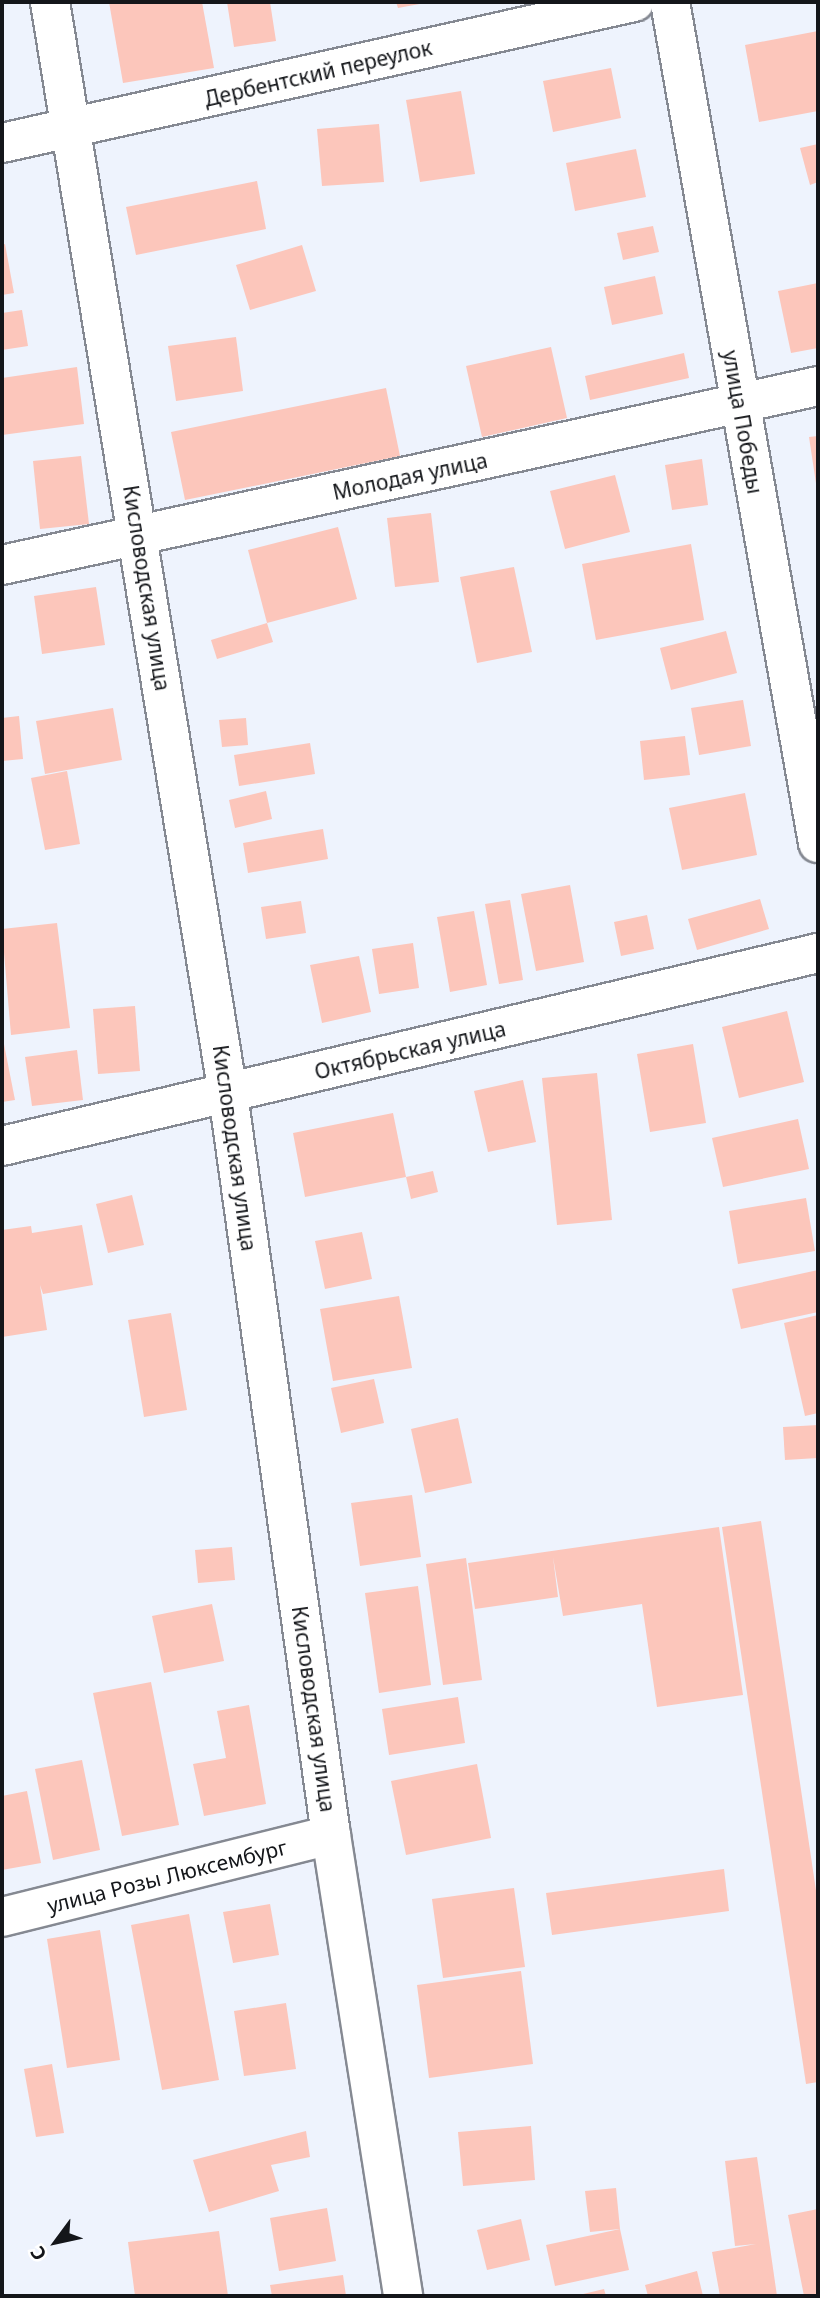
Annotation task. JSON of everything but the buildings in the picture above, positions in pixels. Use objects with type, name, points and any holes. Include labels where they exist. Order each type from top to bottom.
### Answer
[{"type":"street","name":"Кисловодская улица","points":[[50,2],[228,1094],[331,1835],[403,2296]]},
{"type":"street","name":"Дербентский переулок","points":[[2,143],[634,2]]},
{"type":"street","name":"улица Победы","points":[[670,2],[818,842]]},
{"type":"street","name":"Молодая улица","points":[[2,565],[818,386]]},
{"type":"street","name":"Октябрьская улица","points":[[2,1146],[818,953]]},
{"type":"street","name":"улица Розы Люксембург","points":[[2,1917],[331,1835]]}]
